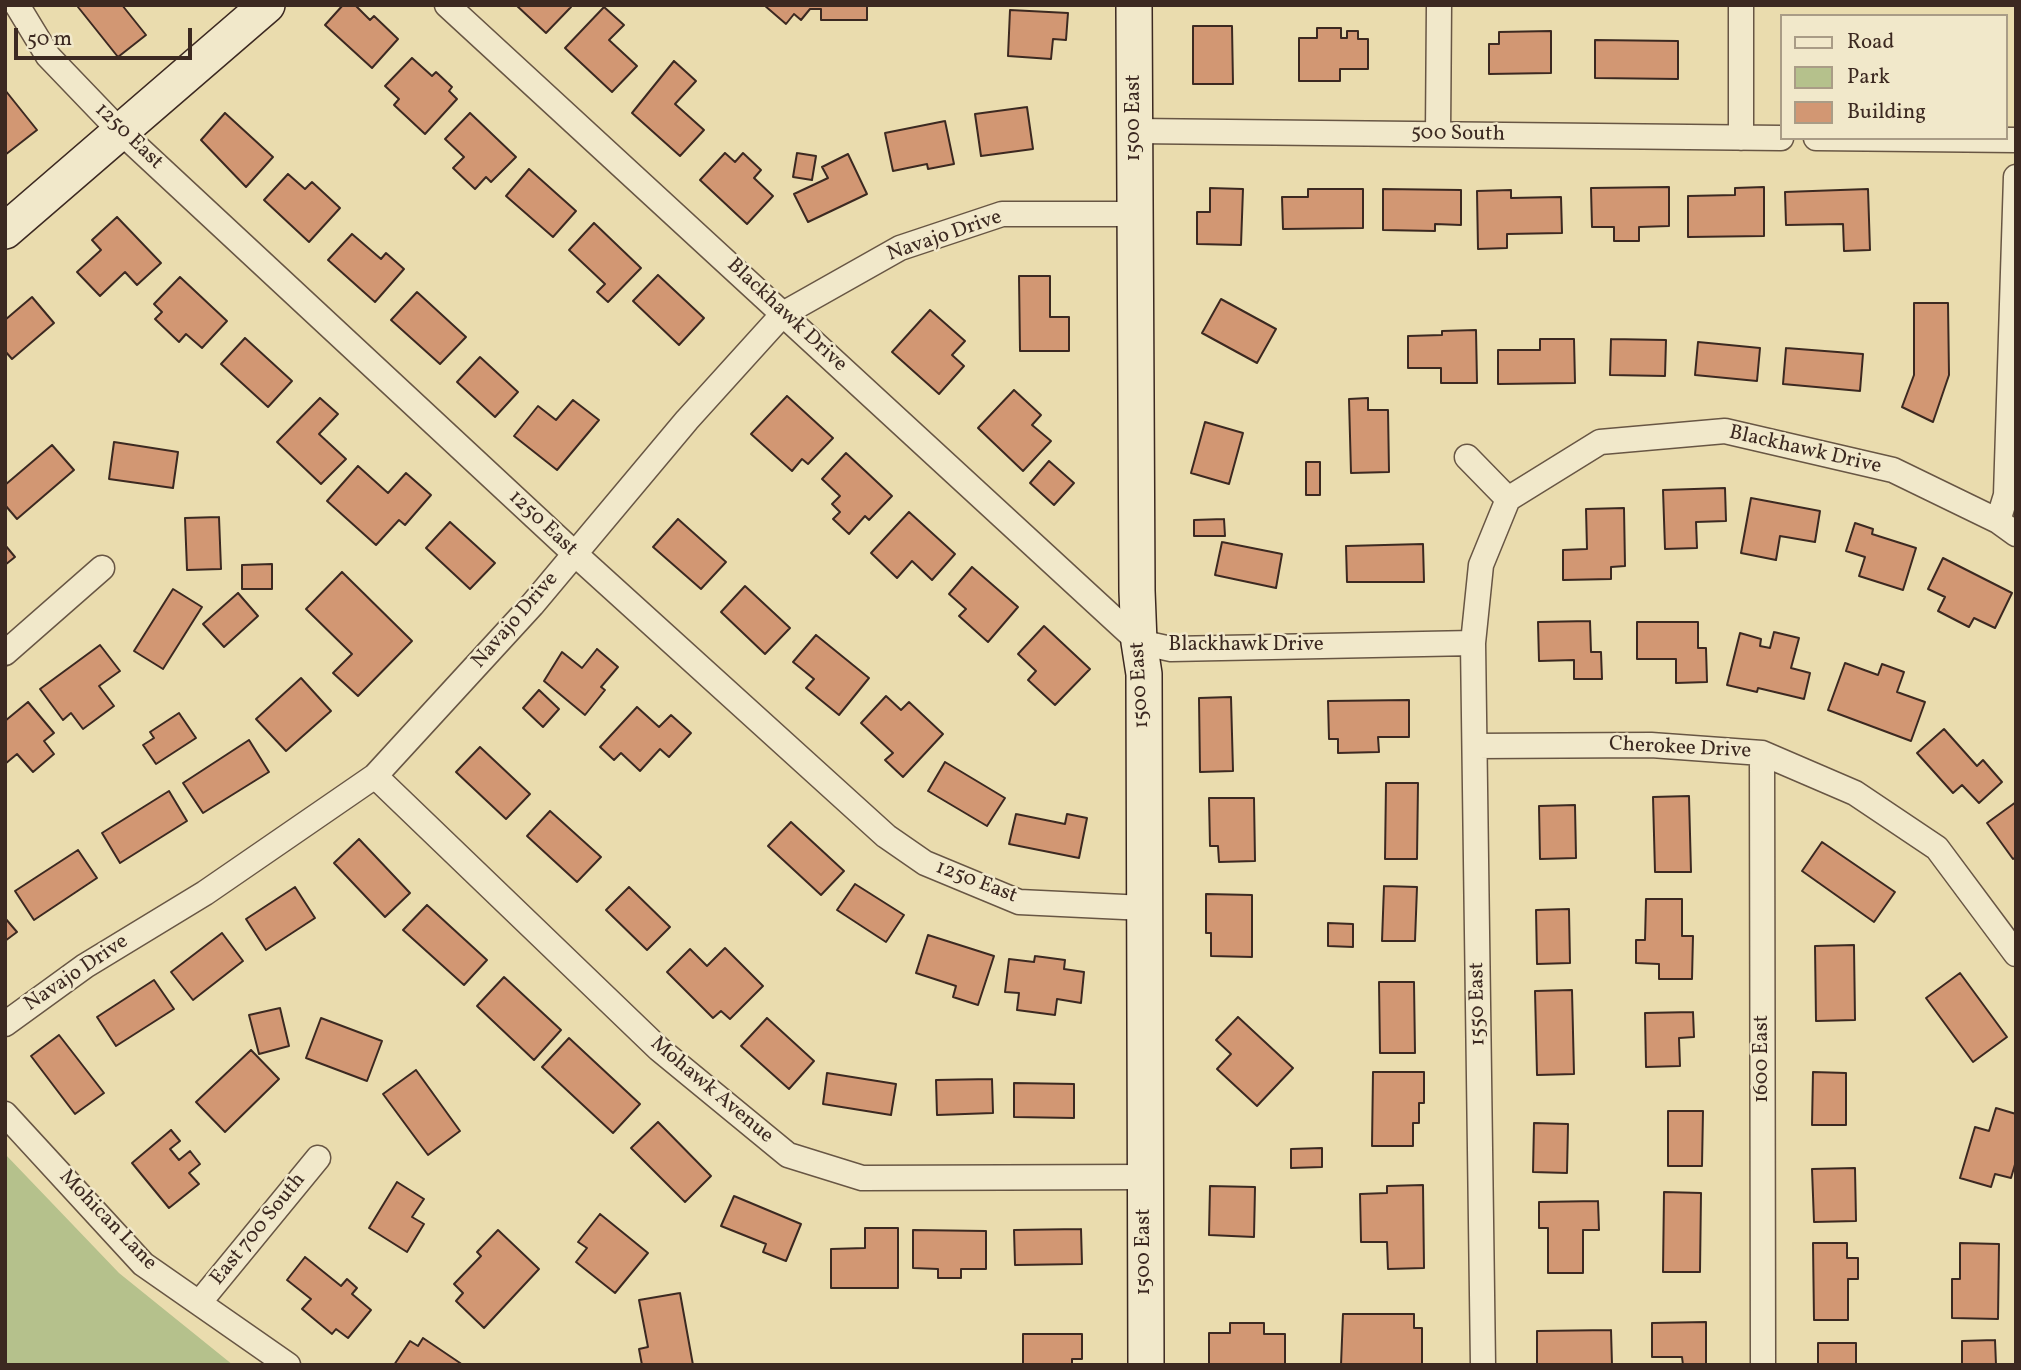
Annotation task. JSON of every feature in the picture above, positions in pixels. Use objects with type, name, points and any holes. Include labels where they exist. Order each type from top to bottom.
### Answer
[{"type":"street","name":"1250 East","points":[[17,5],[48,56],[120,131],[575,554],[886,836],[925,863],[1019,902],[1145,908]]},
{"type":"street","points":[[5,231],[267,5]]},
{"type":"street","name":"Blackhawk Drive","points":[[447,5],[1139,642],[1171,649],[1473,643]]},
{"type":"street","name":"1500 East","points":[[1134,5],[1139,642],[1144,674],[1146,1365]]},
{"type":"street","points":[[1438,134],[1439,5]]},
{"type":"street","points":[[1741,5],[1741,138]]},
{"type":"street","name":"500 South","points":[[1136,131],[1780,138]]},
{"type":"street","points":[[2007,528],[2016,177]]},
{"type":"street","name":"Navajo Drive","points":[[5,1024],[85,966],[205,893],[375,776],[532,605],[783,314],[900,248],[1002,214],[1134,214]]},
{"type":"street","name":"Blackhawk Drive","points":[[1508,499],[1600,442],[1725,431],[1893,470],[2007,528]]},
{"type":"street","points":[[1467,457],[1508,499],[1481,565],[1473,643]]},
{"type":"street","points":[[5,653],[102,568]]},
{"type":"street","name":"1550 East","points":[[1473,643],[1483,1365]]},
{"type":"street","name":"Cherokee Drive","points":[[1476,746],[1651,745],[1762,753],[1855,793],[1937,848],[2016,954]]},
{"type":"street","name":"1600 East","points":[[1762,753],[1763,1365]]},
{"type":"street","name":"Mohawk Avenue","points":[[375,776],[659,1049],[788,1155],[862,1178],[1145,1177]]},
{"type":"street","name":"Mohican Lane","points":[[5,1114],[144,1264],[288,1365]]},
{"type":"street","name":"East 700 South","points":[[199,1303],[318,1158]]},
{"type":"green space","points":[[5,1154],[119,1273],[233,1365],[5,1365]]},
{"type":"building","points":[[122,5],[146,35],[118,57],[78,7]]},
{"type":"building","points":[[343,5],[355,5],[370,20],[374,16],[398,39],[372,68],[325,25]]},
{"type":"building","points":[[516,5],[569,5],[571,7],[546,33]]},
{"type":"building","points":[[764,5],[867,5],[867,20],[821,20],[821,9],[810,9],[801,20],[794,14],[786,24]]},
{"type":"building","points":[[604,7],[624,25],[609,40],[637,66],[612,92],[565,48]]},
{"type":"building","points":[[1010,10],[1068,13],[1066,40],[1053,39],[1051,59],[1008,56]]},
{"type":"building","points":[[1193,26],[1232,26],[1233,84],[1193,84]]},
{"type":"building","points":[[1317,28],[1341,28],[1341,38],[1347,38],[1347,31],[1358,31],[1358,39],[1368,39],[1368,69],[1340,69],[1340,81],[1299,81],[1299,38],[1317,38]]},
{"type":"building","points":[[1551,31],[1551,73],[1489,74],[1489,44],[1499,44],[1499,32]]},
{"type":"building","points":[[1595,40],[1678,41],[1678,79],[1595,78]]},
{"type":"building","points":[[412,58],[432,76],[436,72],[452,87],[449,91],[457,99],[425,134],[394,105],[399,99],[385,86]]},
{"type":"building","points":[[674,61],[696,81],[675,104],[704,130],[680,156],[632,113]]},
{"type":"building","points":[[5,90],[37,130],[5,155]]},
{"type":"building","points":[[1027,107],[1033,149],[981,156],[975,114]]},
{"type":"building","points":[[225,113],[273,157],[246,187],[201,140]]},
{"type":"building","points":[[470,113],[516,157],[491,182],[486,177],[475,189],[453,168],[464,157],[445,139]]},
{"type":"building","points":[[945,121],[954,164],[928,169],[927,164],[893,171],[885,133]]},
{"type":"building","points":[[725,153],[735,162],[743,153],[761,170],[754,178],[773,196],[747,224],[700,180]]},
{"type":"building","points":[[797,153],[816,156],[812,180],[793,177]]},
{"type":"building","points":[[848,154],[867,194],[808,222],[794,194],[828,178],[822,167]]},
{"type":"building","points":[[529,169],[576,211],[553,237],[506,196]]},
{"type":"building","points":[[288,174],[305,189],[312,182],[340,208],[309,242],[264,200]]},
{"type":"building","points":[[1669,187],[1669,226],[1639,227],[1639,241],[1614,241],[1614,227],[1592,227],[1591,188]]},
{"type":"building","points":[[1764,187],[1764,236],[1688,237],[1688,196],[1735,195],[1735,188]]},
{"type":"building","points":[[1210,188],[1243,189],[1241,245],[1197,244],[1197,212],[1210,212]]},
{"type":"building","points":[[1308,189],[1363,189],[1363,228],[1283,229],[1282,197],[1308,197]]},
{"type":"building","points":[[1383,189],[1461,190],[1461,225],[1435,224],[1435,231],[1383,230]]},
{"type":"building","points":[[1868,189],[1870,250],[1844,251],[1843,224],[1786,225],[1785,192]]},
{"type":"building","points":[[1511,190],[1511,198],[1561,197],[1562,233],[1507,234],[1507,248],[1478,249],[1477,191]]},
{"type":"building","points":[[117,217],[161,263],[137,285],[125,272],[100,296],[77,272],[101,250],[92,240]]},
{"type":"building","points":[[594,223],[641,268],[608,302],[597,292],[605,284],[569,250]]},
{"type":"building","points":[[352,234],[381,259],[386,253],[404,269],[375,302],[328,260]]},
{"type":"building","points":[[658,275],[704,318],[679,345],[633,301]]},
{"type":"building","points":[[1019,276],[1050,276],[1050,317],[1069,317],[1069,351],[1020,351]]},
{"type":"building","points":[[180,277],[227,321],[202,348],[186,334],[179,342],[155,319],[162,312],[154,304]]},
{"type":"building","points":[[417,292],[466,337],[440,364],[391,320]]},
{"type":"building","points":[[32,297],[54,323],[12,359],[5,351],[5,320]]},
{"type":"building","points":[[1221,299],[1276,329],[1257,363],[1202,333]]},
{"type":"building","points":[[1914,303],[1948,303],[1949,375],[1933,422],[1902,407],[1914,375]]},
{"type":"building","points":[[930,310],[965,341],[952,355],[964,366],[939,394],[892,352]]},
{"type":"building","points":[[1476,330],[1477,383],[1441,383],[1441,368],[1408,368],[1408,336]]},
{"type":"building","points":[[245,338],[292,381],[268,407],[221,364]]},
{"type":"building","points":[[1540,339],[1574,339],[1575,383],[1498,384],[1498,350],[1540,350]]},
{"type":"building","points":[[1611,339],[1666,340],[1665,376],[1610,375]]},
{"type":"building","points":[[1698,342],[1760,348],[1757,381],[1695,375]]},
{"type":"building","points":[[1786,348],[1863,354],[1860,391],[1783,384]]},
{"type":"building","points":[[480,357],[518,392],[495,417],[457,382]]},
{"type":"building","points":[[1014,390],[1041,415],[1032,425],[1051,441],[1023,471],[978,428]]},
{"type":"building","points":[[787,396],[833,438],[808,464],[802,459],[792,471],[751,434]]},
{"type":"building","points":[[320,398],[338,414],[319,434],[346,459],[321,484],[277,442]]},
{"type":"building","points":[[1368,398],[1368,410],[1388,410],[1389,472],[1351,473],[1349,399]]},
{"type":"building","points":[[573,400],[599,420],[557,470],[514,436],[538,406],[556,420]]},
{"type":"building","points":[[1205,422],[1243,433],[1229,484],[1191,473]]},
{"type":"building","points":[[114,442],[178,452],[173,488],[109,479]]},
{"type":"building","points":[[52,445],[74,470],[17,519],[5,505],[5,485]]},
{"type":"building","points":[[846,453],[892,496],[869,520],[865,516],[849,534],[833,519],[840,512],[832,504],[840,496],[822,479]]},
{"type":"building","points":[[1049,461],[1074,483],[1054,505],[1030,483]]},
{"type":"building","points":[[1306,462],[1320,462],[1320,495],[1306,495]]},
{"type":"building","points":[[358,466],[388,493],[406,473],[431,495],[405,525],[399,520],[376,545],[327,501]]},
{"type":"building","points":[[1725,488],[1726,521],[1696,522],[1697,548],[1665,549],[1663,490]]},
{"type":"building","points":[[1751,498],[1820,511],[1815,542],[1780,536],[1776,560],[1741,553]]},
{"type":"building","points":[[1624,508],[1625,566],[1611,567],[1611,579],[1563,580],[1563,550],[1587,549],[1586,509]]},
{"type":"building","points":[[909,512],[955,554],[932,580],[912,561],[897,578],[871,553]]},
{"type":"building","points":[[219,517],[221,569],[187,570],[185,518]]},
{"type":"building","points":[[678,519],[726,562],[701,589],[653,547]]},
{"type":"building","points":[[1224,519],[1225,536],[1194,536],[1194,520]]},
{"type":"building","points":[[450,522],[495,563],[470,589],[426,548]]},
{"type":"building","points":[[1855,523],[1873,529],[1872,534],[1916,548],[1903,590],[1859,576],[1865,557],[1846,551]]},
{"type":"building","points":[[1222,542],[1282,554],[1276,588],[1215,575]]},
{"type":"building","points":[[1423,544],[1424,582],[1347,582],[1346,546]]},
{"type":"building","points":[[5,545],[15,557],[5,565]]},
{"type":"building","points":[[1943,558],[2012,593],[1995,628],[1974,618],[1969,627],[1938,611],[1945,597],[1928,589]]},
{"type":"building","points":[[272,564],[272,589],[242,589],[242,565]]},
{"type":"building","points":[[972,567],[1018,607],[988,642],[959,616],[966,609],[949,594]]},
{"type":"building","points":[[342,572],[412,641],[358,696],[333,673],[352,654],[306,609]]},
{"type":"building","points":[[745,586],[790,628],[765,654],[721,612]]},
{"type":"building","points":[[173,589],[202,607],[163,669],[134,651]]},
{"type":"building","points":[[238,593],[258,616],[224,647],[203,624]]},
{"type":"building","points":[[1590,621],[1591,652],[1601,652],[1602,679],[1574,679],[1574,660],[1539,661],[1538,622]]},
{"type":"building","points":[[1637,622],[1698,622],[1698,648],[1706,648],[1707,682],[1676,683],[1676,659],[1637,659]]},
{"type":"building","points":[[1044,626],[1090,669],[1055,705],[1028,680],[1036,671],[1018,654]]},
{"type":"building","points":[[1774,632],[1799,638],[1791,668],[1810,673],[1804,699],[1758,688],[1757,692],[1727,685],[1740,633],[1761,639],[1760,646],[1770,648]]},
{"type":"building","points":[[816,635],[869,678],[839,715],[806,688],[814,679],[793,662]]},
{"type":"building","points":[[100,645],[120,671],[99,686],[114,706],[83,729],[71,713],[63,720],[40,689]]},
{"type":"building","points":[[597,649],[618,667],[601,687],[605,690],[585,715],[544,681],[562,652],[582,668]]},
{"type":"building","points":[[1845,663],[1878,675],[1882,664],[1904,672],[1897,692],[1925,702],[1911,741],[1828,710]]},
{"type":"building","points":[[301,678],[331,711],[286,751],[256,719]]},
{"type":"building","points":[[539,690],[559,709],[543,727],[523,708]]},
{"type":"building","points":[[886,696],[901,710],[909,702],[943,734],[903,777],[885,760],[893,753],[861,723]]},
{"type":"building","points":[[1231,697],[1233,771],[1200,772],[1199,698]]},
{"type":"building","points":[[1409,700],[1409,737],[1378,737],[1379,752],[1338,753],[1338,739],[1329,739],[1328,701]]},
{"type":"building","points":[[28,702],[54,733],[44,741],[54,754],[33,772],[17,754],[5,764],[5,721]]},
{"type":"building","points":[[637,707],[659,727],[671,715],[691,733],[669,757],[660,749],[640,771],[621,753],[614,760],[600,747]]},
{"type":"building","points":[[179,713],[196,738],[156,764],[143,745],[154,738],[150,732]]},
{"type":"building","points":[[1944,729],[1977,766],[1983,760],[2002,782],[1979,803],[1962,785],[1953,793],[1917,753]]},
{"type":"building","points":[[249,740],[269,772],[203,813],[183,783]]},
{"type":"building","points":[[480,747],[530,794],[506,819],[456,772]]},
{"type":"building","points":[[945,762],[1005,798],[987,826],[928,791]]},
{"type":"building","points":[[1386,783],[1418,783],[1417,859],[1385,859]]},
{"type":"building","points":[[169,791],[187,821],[120,863],[102,833]]},
{"type":"building","points":[[1689,796],[1691,872],[1655,872],[1653,797]]},
{"type":"building","points":[[1209,798],[1254,798],[1255,861],[1219,862],[1218,846],[1210,846]]},
{"type":"building","points":[[2016,802],[2016,857],[2013,859],[1987,823]]},
{"type":"building","points":[[1575,805],[1576,858],[1540,859],[1539,806]]},
{"type":"building","points":[[550,811],[601,857],[577,882],[527,836]]},
{"type":"building","points":[[1016,814],[1065,824],[1067,814],[1087,818],[1079,858],[1009,844]]},
{"type":"building","points":[[791,822],[844,871],[821,895],[768,846]]},
{"type":"building","points":[[359,839],[410,893],[385,917],[334,863]]},
{"type":"building","points":[[1822,842],[1895,892],[1874,922],[1802,871]]},
{"type":"building","points":[[78,850],[97,878],[34,920],[15,891]]},
{"type":"building","points":[[855,884],[904,915],[886,942],[837,910]]},
{"type":"building","points":[[1384,886],[1417,887],[1415,941],[1382,941]]},
{"type":"building","points":[[295,887],[315,918],[266,950],[246,919]]},
{"type":"building","points":[[629,887],[670,927],[647,950],[606,910]]},
{"type":"building","points":[[1206,894],[1252,895],[1252,957],[1211,956],[1211,933],[1206,933]]},
{"type":"building","points":[[1646,899],[1682,899],[1682,936],[1693,936],[1692,979],[1659,979],[1659,964],[1636,963],[1636,940],[1645,940]]},
{"type":"building","points":[[427,905],[487,960],[464,985],[403,930]]},
{"type":"building","points":[[1569,909],[1570,963],[1537,964],[1536,910]]},
{"type":"building","points":[[5,918],[17,932],[5,941]]},
{"type":"building","points":[[1328,923],[1353,924],[1353,947],[1328,946]]},
{"type":"building","points":[[222,933],[243,961],[193,1000],[171,972]]},
{"type":"building","points":[[928,935],[994,956],[978,1005],[953,997],[956,986],[916,973]]},
{"type":"building","points":[[1854,945],[1855,1020],[1816,1021],[1815,946]]},
{"type":"building","points":[[725,948],[763,986],[730,1019],[721,1011],[713,1018],[667,972],[690,949],[707,966]]},
{"type":"building","points":[[1035,956],[1065,960],[1064,969],[1084,972],[1081,1003],[1057,999],[1055,1015],[1017,1010],[1019,993],[1005,992],[1009,959],[1034,962]]},
{"type":"building","points":[[1960,973],[2007,1037],[1973,1062],[1926,998]]},
{"type":"building","points":[[504,977],[561,1030],[534,1060],[477,1006]]},
{"type":"building","points":[[154,980],[174,1009],[116,1046],[97,1017]]},
{"type":"building","points":[[1379,982],[1414,982],[1415,1053],[1380,1053]]},
{"type":"building","points":[[1572,990],[1574,1074],[1537,1075],[1535,991]]},
{"type":"building","points":[[280,1008],[289,1046],[259,1054],[249,1015]]},
{"type":"building","points":[[1693,1012],[1694,1037],[1679,1038],[1680,1066],[1646,1067],[1645,1013]]},
{"type":"building","points":[[1238,1017],[1293,1068],[1257,1106],[1217,1069],[1231,1054],[1216,1040]]},
{"type":"building","points":[[321,1018],[382,1041],[367,1081],[306,1058]]},
{"type":"building","points":[[767,1018],[814,1061],[789,1089],[741,1046]]},
{"type":"building","points":[[59,1035],[104,1093],[75,1114],[31,1056]]},
{"type":"building","points":[[569,1038],[640,1104],[613,1133],[542,1067]]},
{"type":"building","points":[[251,1050],[279,1079],[225,1132],[196,1102]]},
{"type":"building","points":[[416,1070],[460,1131],[428,1155],[383,1094]]},
{"type":"building","points":[[1373,1072],[1424,1072],[1424,1103],[1419,1103],[1419,1123],[1413,1123],[1413,1146],[1372,1146]]},
{"type":"building","points":[[1813,1072],[1846,1073],[1846,1125],[1812,1125]]},
{"type":"building","points":[[827,1073],[896,1084],[891,1115],[823,1104]]},
{"type":"building","points":[[992,1079],[993,1113],[937,1115],[936,1080]]},
{"type":"building","points":[[1014,1083],[1074,1084],[1074,1118],[1014,1117]]},
{"type":"building","points":[[1996,1108],[2016,1114],[2016,1161],[2011,1178],[1995,1174],[1991,1187],[1960,1178],[1975,1127],[1989,1131]]},
{"type":"building","points":[[1668,1111],[1703,1111],[1702,1166],[1668,1166]]},
{"type":"building","points":[[658,1122],[711,1176],[685,1202],[631,1148]]},
{"type":"building","points":[[1534,1123],[1568,1124],[1567,1173],[1533,1172]]},
{"type":"building","points":[[171,1130],[180,1141],[170,1149],[179,1160],[190,1151],[200,1164],[189,1173],[199,1184],[169,1208],[132,1163]]},
{"type":"building","points":[[1322,1148],[1322,1167],[1291,1168],[1291,1149]]},
{"type":"building","points":[[1855,1168],[1856,1221],[1814,1222],[1812,1169]]},
{"type":"building","points":[[397,1182],[424,1199],[412,1217],[424,1224],[407,1252],[369,1228]]},
{"type":"building","points":[[1423,1185],[1424,1268],[1388,1269],[1387,1242],[1361,1242],[1360,1194],[1387,1193],[1387,1186]]},
{"type":"building","points":[[1210,1186],[1255,1187],[1254,1237],[1209,1235]]},
{"type":"building","points":[[1664,1192],[1701,1193],[1700,1272],[1663,1272]]},
{"type":"building","points":[[734,1196],[801,1224],[786,1261],[763,1252],[766,1244],[721,1226]]},
{"type":"building","points":[[1598,1201],[1599,1230],[1583,1230],[1583,1273],[1548,1273],[1548,1228],[1539,1228],[1539,1202]]},
{"type":"building","points":[[600,1214],[648,1253],[615,1293],[576,1262],[587,1248],[578,1242]]},
{"type":"building","points":[[865,1228],[898,1228],[898,1288],[831,1288],[831,1249],[865,1248]]},
{"type":"building","points":[[1081,1229],[1082,1264],[1015,1265],[1014,1230]]},
{"type":"building","points":[[498,1230],[539,1269],[484,1328],[456,1301],[463,1293],[454,1284],[481,1256],[477,1252]]},
{"type":"building","points":[[913,1230],[986,1231],[986,1269],[961,1269],[961,1278],[938,1278],[938,1269],[913,1268]]},
{"type":"building","points":[[1813,1243],[1847,1243],[1847,1258],[1858,1258],[1858,1279],[1848,1279],[1848,1320],[1814,1320]]},
{"type":"building","points":[[1960,1243],[1999,1244],[1998,1319],[1952,1318],[1952,1279],[1960,1279]]},
{"type":"building","points":[[305,1257],[341,1286],[347,1279],[357,1288],[352,1294],[371,1310],[348,1338],[336,1329],[332,1334],[302,1309],[311,1299],[287,1280]]},
{"type":"building","points":[[680,1293],[693,1365],[642,1365],[639,1349],[648,1347],[639,1300]]},
{"type":"building","points":[[1343,1314],[1414,1314],[1414,1328],[1422,1328],[1422,1365],[1341,1365]]},
{"type":"building","points":[[1706,1322],[1706,1365],[1683,1365],[1682,1357],[1652,1357],[1652,1323]]},
{"type":"building","points":[[1230,1323],[1264,1323],[1264,1334],[1285,1334],[1285,1365],[1209,1365],[1209,1333],[1230,1333]]},
{"type":"building","points":[[1611,1330],[1612,1365],[1537,1365],[1537,1331]]},
{"type":"building","points":[[1023,1334],[1082,1334],[1082,1359],[1072,1359],[1072,1365],[1023,1365]]},
{"type":"building","points":[[423,1338],[463,1365],[394,1365],[410,1341],[418,1346]]},
{"type":"building","points":[[1995,1340],[1996,1365],[1962,1365],[1962,1341]]},
{"type":"building","points":[[1818,1343],[1856,1343],[1856,1365],[1818,1365]]}]
